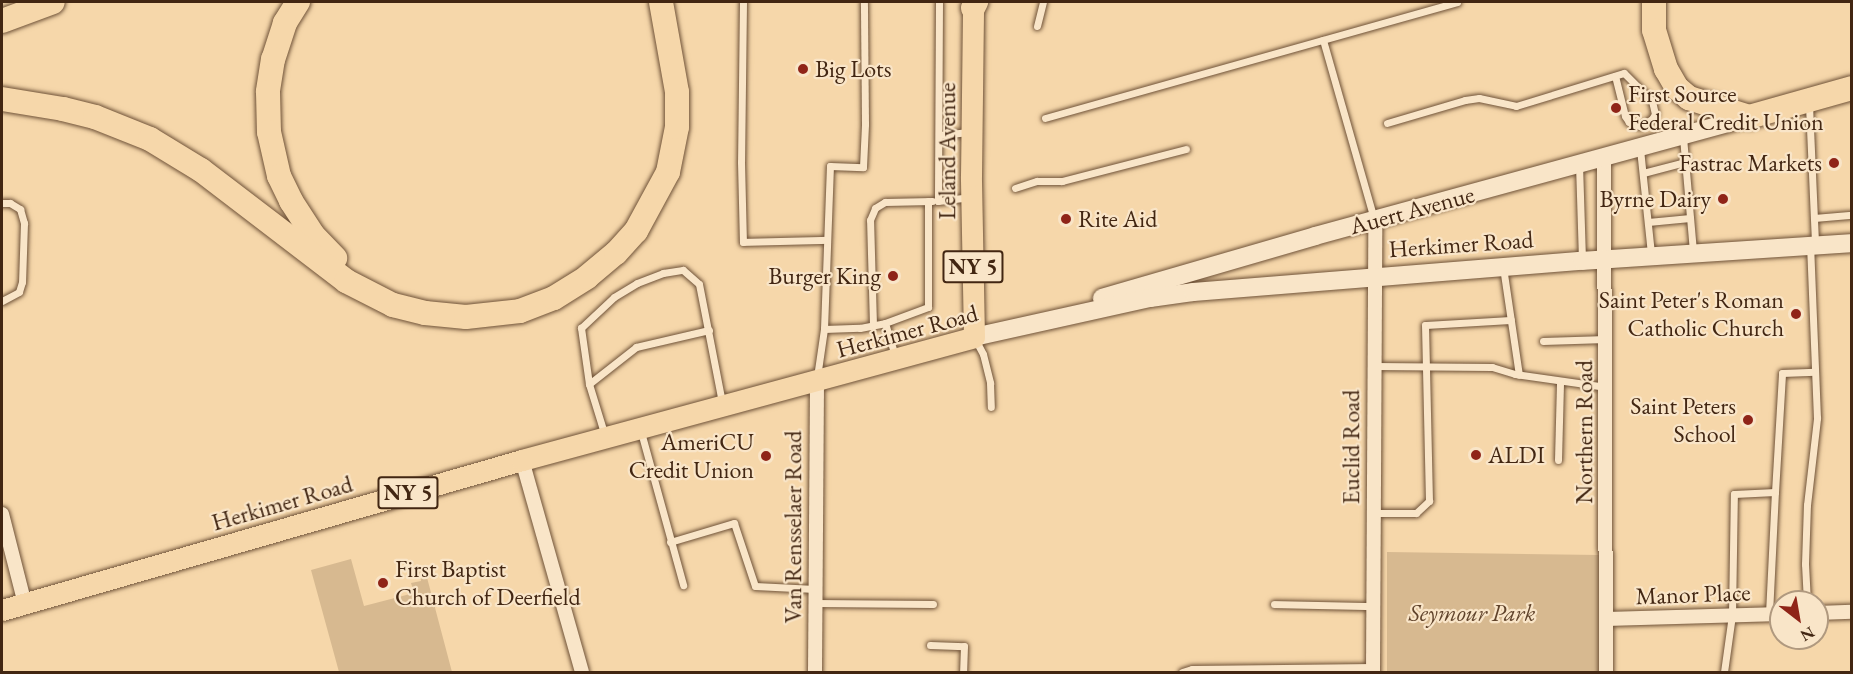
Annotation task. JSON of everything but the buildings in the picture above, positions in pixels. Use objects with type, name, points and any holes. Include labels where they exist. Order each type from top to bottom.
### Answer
[{"type":"highway","points":[[2,21],[53,2]]},
{"type":"highway","points":[[298,2],[285,22],[268,92],[269,132],[279,176],[291,201],[313,235],[339,261],[364,279],[396,294],[430,303],[463,306],[498,304],[555,285],[592,260],[621,234],[639,210],[656,174],[665,138],[667,96],[651,2]]},
{"type":"highway","points":[[2,99],[95,117],[150,139],[201,170],[346,281],[393,305],[425,313],[466,317],[520,311],[554,298],[587,277],[616,253],[636,231],[668,172],[677,127],[677,92],[661,2]]},
{"type":"highway","points":[[1654,2],[1654,30],[1666,69],[1677,88],[1689,98],[1749,117]]},
{"type":"highway","name":"Auert Avenue","points":[[1749,117],[1851,88]]},
{"type":"main road","name":"Leland Avenue","points":[[974,4],[971,132],[974,337]]},
{"type":"main road","name":"Auert Avenue","points":[[974,337],[1187,272],[1749,117]]},
{"type":"main road","name":"Herkimer Road","points":[[2,610],[522,460],[817,382],[974,337],[1150,298],[1375,277],[1851,243]]},
{"type":"street","name":"Northern Road","points":[[1604,156],[1607,259],[1606,672]]},
{"type":"street","name":"Euclid Road","points":[[1373,670],[1375,221]]},
{"type":"street","name":"Van Rensselaer Road","points":[[815,672],[817,382]]},
{"type":"street","points":[[522,460],[582,672]]},
{"type":"street","points":[[2,514],[25,604]]},
{"type":"street","points":[[1829,613],[1851,612]]},
{"type":"street","name":"Manor Place","points":[[1606,619],[1769,614]]},
{"type":"lane","points":[[743,2],[741,162],[743,242],[827,240]]},
{"type":"lane","points":[[817,382],[817,360],[824,328],[830,165],[863,167],[866,124],[864,2]]},
{"type":"lane","points":[[938,201],[939,2]]},
{"type":"lane","points":[[1037,26],[1043,2]]},
{"type":"lane","points":[[1045,118],[1457,2]]},
{"type":"lane","points":[[1323,39],[1375,221]]},
{"type":"lane","points":[[1387,123],[1479,98],[1516,106],[1615,75],[1624,73],[1655,107],[1655,114],[1646,123],[1634,125],[1625,116],[1615,75]]},
{"type":"lane","points":[[1806,590],[1807,505],[1817,418],[1814,218],[1809,100]]},
{"type":"lane","points":[[940,135],[971,132]]},
{"type":"lane","points":[[1683,135],[1693,254]]},
{"type":"lane","points":[[1640,146],[1651,256]]},
{"type":"lane","points":[[1015,188],[1037,181],[1062,181],[1186,150]]},
{"type":"lane","points":[[1643,173],[1685,162]]},
{"type":"lane","points":[[1579,163],[1581,261]]},
{"type":"lane","points":[[873,325],[870,220],[874,208],[885,202],[938,201],[971,196]]},
{"type":"lane","points":[[824,328],[885,323],[928,307],[928,201]]},
{"type":"lane","points":[[2,203],[10,203],[20,209],[24,223],[22,282],[19,292],[2,301]]},
{"type":"lane","points":[[1814,218],[1851,215]]},
{"type":"lane","points":[[1648,222],[1690,218]]},
{"type":"lane","points":[[1503,267],[1519,375]]},
{"type":"lane","points":[[605,438],[589,384],[581,328],[614,297],[637,283],[663,273],[683,270],[699,284],[723,407]]},
{"type":"lane","points":[[1374,513],[1416,513],[1429,501],[1425,325],[1511,320]]},
{"type":"lane","points":[[885,323],[896,359]]},
{"type":"lane","points":[[589,384],[636,348],[708,330]]},
{"type":"lane","points":[[974,337],[983,354],[990,383],[991,407]]},
{"type":"lane","points":[[1543,341],[1606,339]]},
{"type":"lane","points":[[1374,366],[1492,367],[1519,375],[1606,387]]},
{"type":"lane","points":[[1775,590],[1774,492],[1782,373],[1815,372]]},
{"type":"lane","points":[[1558,460],[1560,381]]},
{"type":"lane","points":[[640,429],[682,585]]},
{"type":"lane","points":[[1724,672],[1732,615],[1734,494],[1774,492]]},
{"type":"lane","points":[[670,542],[734,523],[755,585],[815,596],[933,604]]},
{"type":"lane","points":[[1275,604],[1373,606]]},
{"type":"lane","points":[[930,645],[964,646],[963,672]]},
{"type":"lane","points":[[1182,672],[1192,669],[1373,670]]},
{"type":"green space","name":"Seymour Park","points":[[1387,552],[1599,555],[1600,672],[1387,672]]},
{"type":"green space","points":[[351,559],[364,606],[414,593],[411,583],[421,581],[419,572],[425,570],[452,672],[339,672],[311,570]]},
{"type":"place","name":"Big Lots","points":[[803,69]]},
{"type":"place","name":"First Source Federal Credit Union","points":[[1616,108]]},
{"type":"place","name":"Fastrac Markets","points":[[1834,163]]},
{"type":"place","name":"Byrne Dairy","points":[[1723,199]]},
{"type":"place","name":"Rite Aid","points":[[1066,219]]},
{"type":"place","name":"Burger King","points":[[893,276]]},
{"type":"place","name":"Saint Peter's Roman Catholic Church","points":[[1796,314]]},
{"type":"place","name":"Saint Peters School","points":[[1748,420]]},
{"type":"place","name":"ALDI","points":[[1476,455]]},
{"type":"place","name":"AmeriCU Credit Union","points":[[766,456]]},
{"type":"place","name":"First Baptist Church of Deerfield","points":[[383,583]]}]
